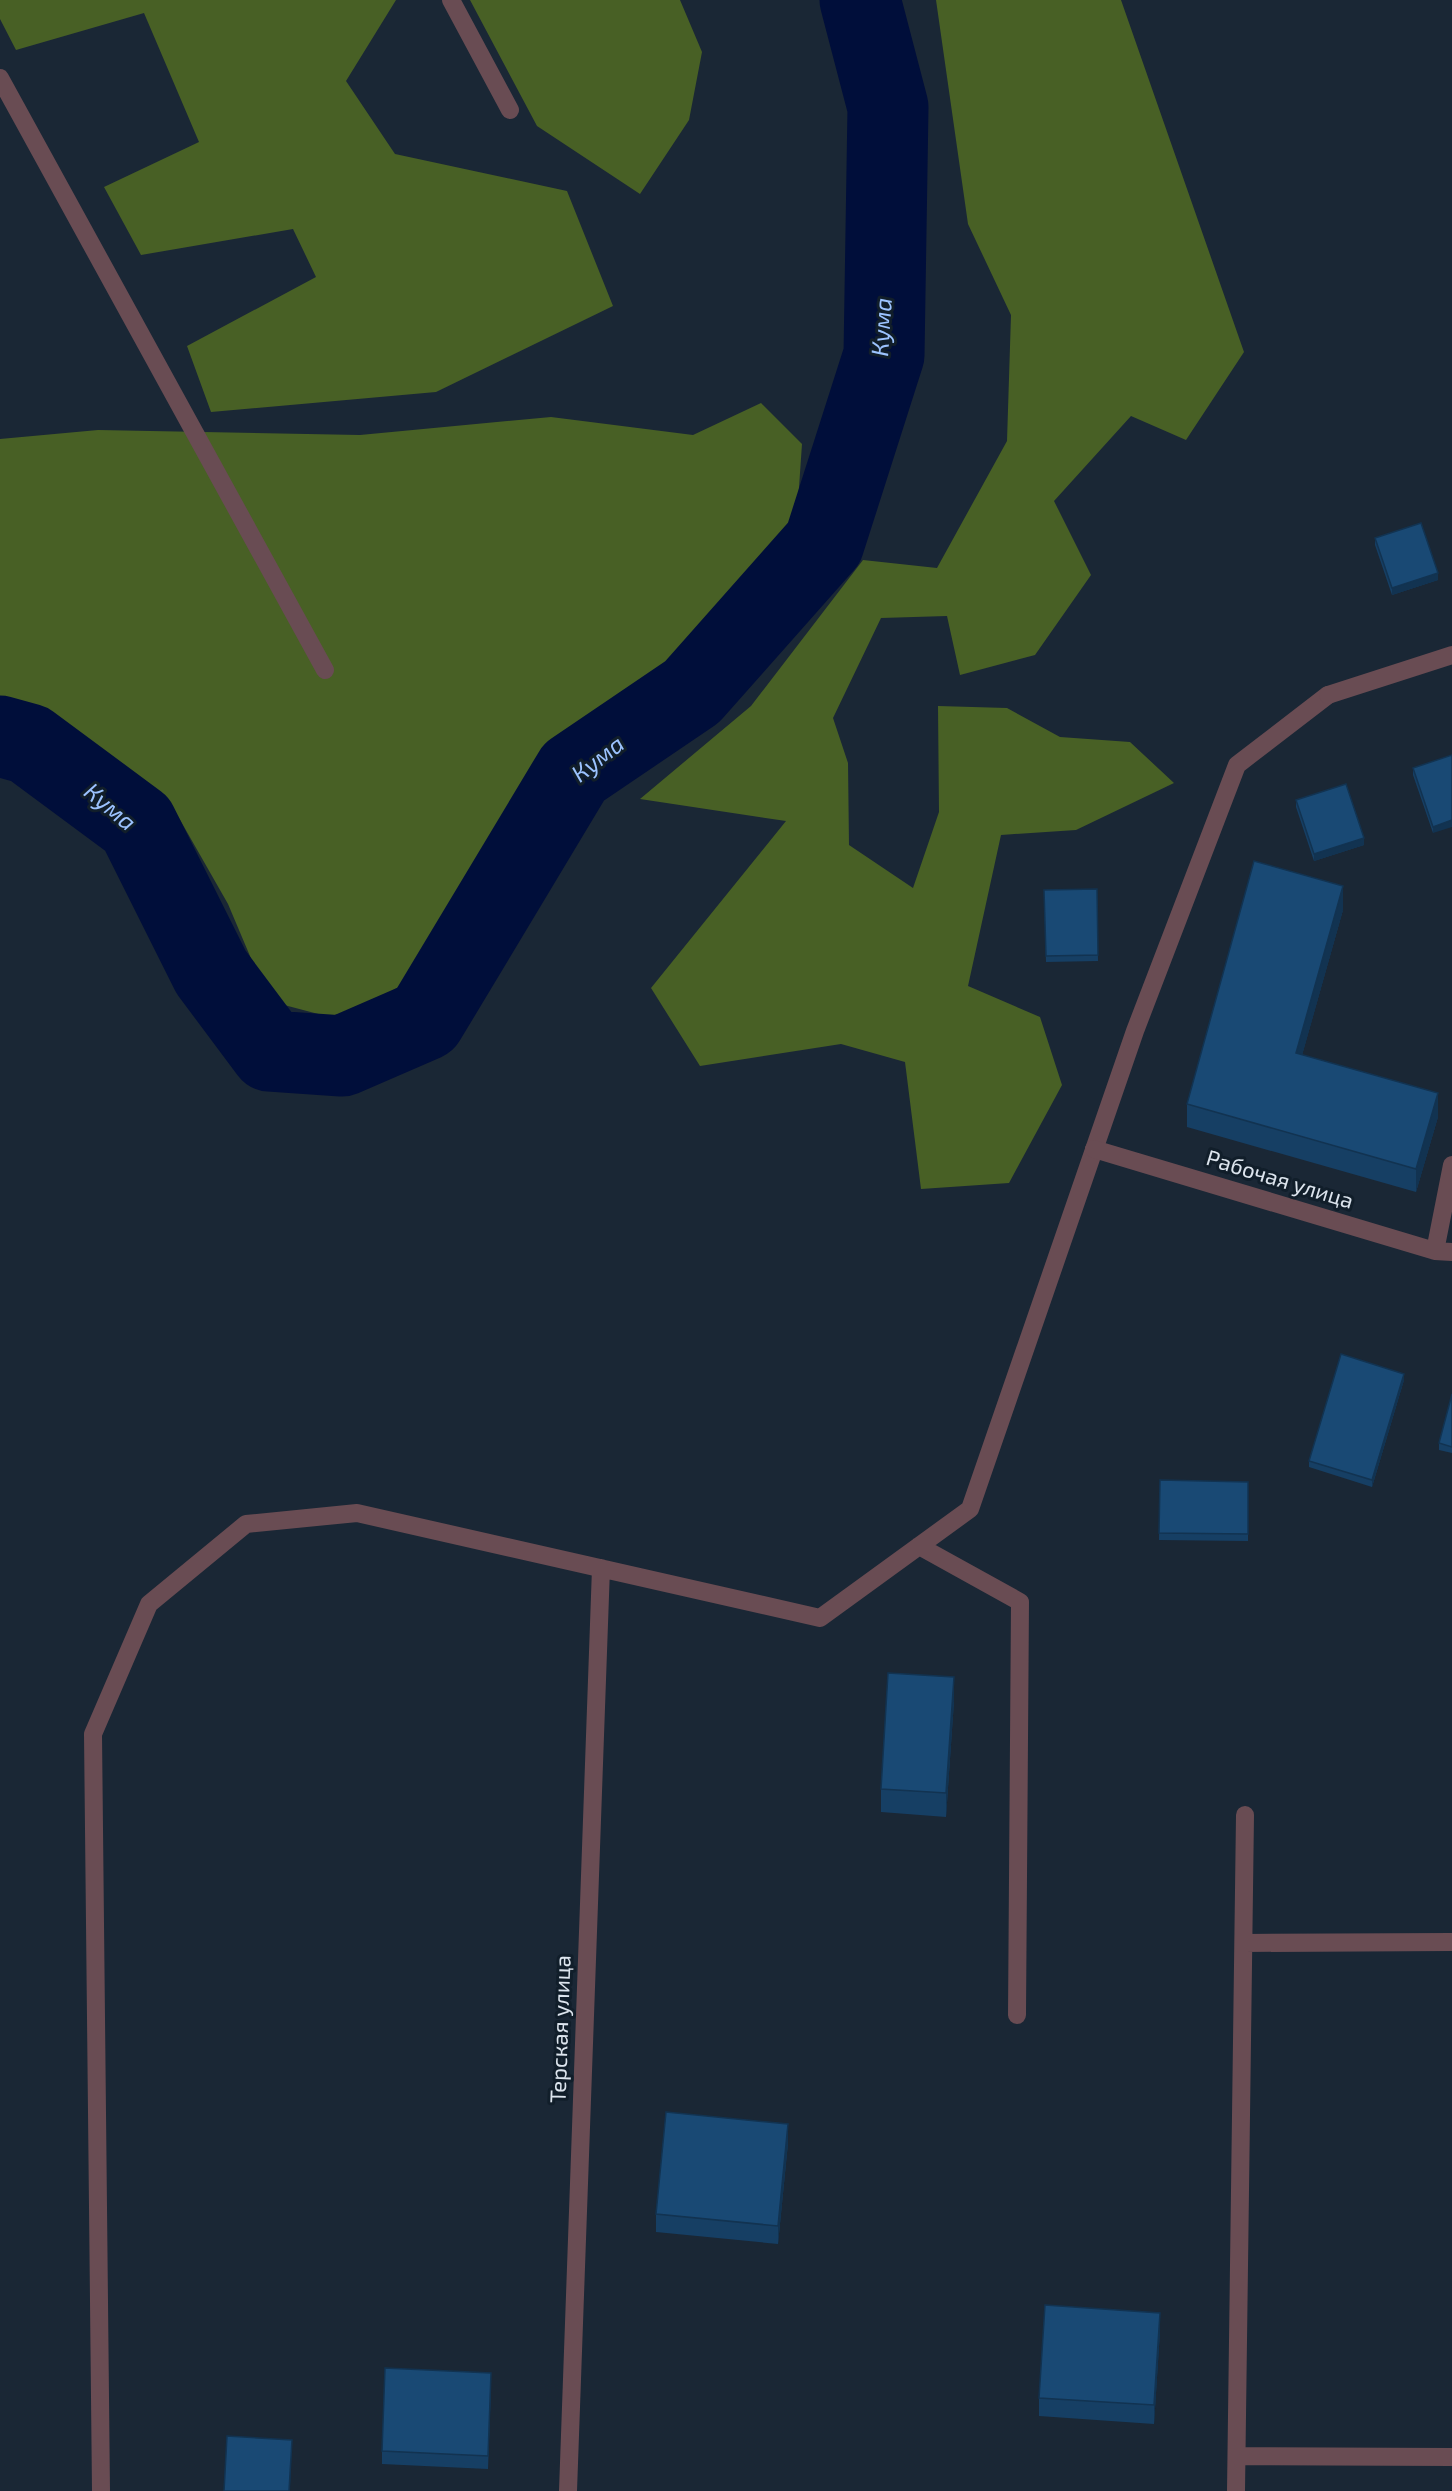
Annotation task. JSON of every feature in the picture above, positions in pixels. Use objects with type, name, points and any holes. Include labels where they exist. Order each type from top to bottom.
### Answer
[{"type":"street","points":[[451,0],[510,110]]},
{"type":"street","points":[[0,78],[325,670]]},
{"type":"street","points":[[101,2491],[93,1734],[149,1604],[246,1524],[357,1513],[820,1618],[970,1509],[1135,1031],[1237,765],[1328,695],[1452,655]]},
{"type":"street","name":"Рабочая улица","points":[[1094,1149],[1444,1252]]},
{"type":"street","points":[[1444,1252],[1452,1166]]},
{"type":"street","points":[[919,1546],[1020,1602],[1017,2016]]},
{"type":"street","name":"Терская улица","points":[[568,2491],[601,1568]]},
{"type":"street","points":[[1236,2491],[1245,1815]]},
{"type":"street","points":[[1244,1943],[1452,1942]]},
{"type":"street","points":[[1236,2456],[1452,2457]]},
{"type":"green space","points":[[0,0],[396,0],[346,81],[395,154],[567,191],[613,306],[436,392],[211,412],[187,346],[316,277],[293,229],[141,255],[104,187],[199,142],[144,13],[16,50],[0,19]]},
{"type":"green space","points":[[470,0],[680,0],[702,52],[689,120],[640,194],[537,126]]},
{"type":"green space","points":[[936,0],[1121,0],[1244,352],[1186,440],[1131,416],[1054,501],[1091,575],[1035,655],[960,675],[947,616],[881,618],[833,718],[848,763],[849,845],[913,888],[939,812],[938,706],[1007,708],[1060,737],[1130,742],[1174,783],[1076,830],[1001,835],[968,986],[1040,1017],[1062,1085],[1009,1183],[921,1189],[905,1062],[841,1044],[700,1066],[651,988],[786,821],[640,799],[751,706],[863,560],[937,568],[1007,441],[1011,315],[968,224]]},
{"type":"green space","points":[[761,403],[802,444],[796,531],[654,682],[559,738],[423,973],[341,1020],[269,1001],[228,904],[171,804],[59,722],[0,707],[0,439],[98,430],[360,435],[551,417],[693,435]]},
{"type":"building","points":[[1421,523],[1438,573],[1392,588],[1375,538]]},
{"type":"building","points":[[1452,755],[1452,820],[1433,827],[1413,768]]},
{"type":"building","points":[[1346,784],[1364,838],[1314,854],[1296,800]]},
{"type":"building","points":[[1254,861],[1343,886],[1296,1053],[1438,1093],[1416,1169],[1187,1104]]},
{"type":"building","points":[[1097,889],[1098,955],[1046,956],[1044,890]]},
{"type":"building","points":[[1341,1354],[1404,1374],[1372,1480],[1309,1461]]},
{"type":"building","points":[[1452,1394],[1452,1447],[1439,1443]]},
{"type":"building","points":[[1160,1480],[1248,1482],[1248,1534],[1159,1533]]},
{"type":"building","points":[[888,1673],[954,1677],[946,1793],[881,1789]]},
{"type":"building","points":[[666,2112],[788,2124],[778,2226],[656,2214]]},
{"type":"building","points":[[1045,2305],[1160,2313],[1154,2405],[1039,2398]]},
{"type":"building","points":[[385,2368],[491,2373],[488,2456],[382,2451]]},
{"type":"building","points":[[227,2436],[292,2440],[289,2491],[224,2491]]},
{"type":"waterway","name":"Кума","points":[[0,736],[29,744],[137,824],[211,972],[270,1051],[342,1056],[425,1020],[574,772],[692,692],[824,543],[884,355],[888,107],[860,0]]}]
